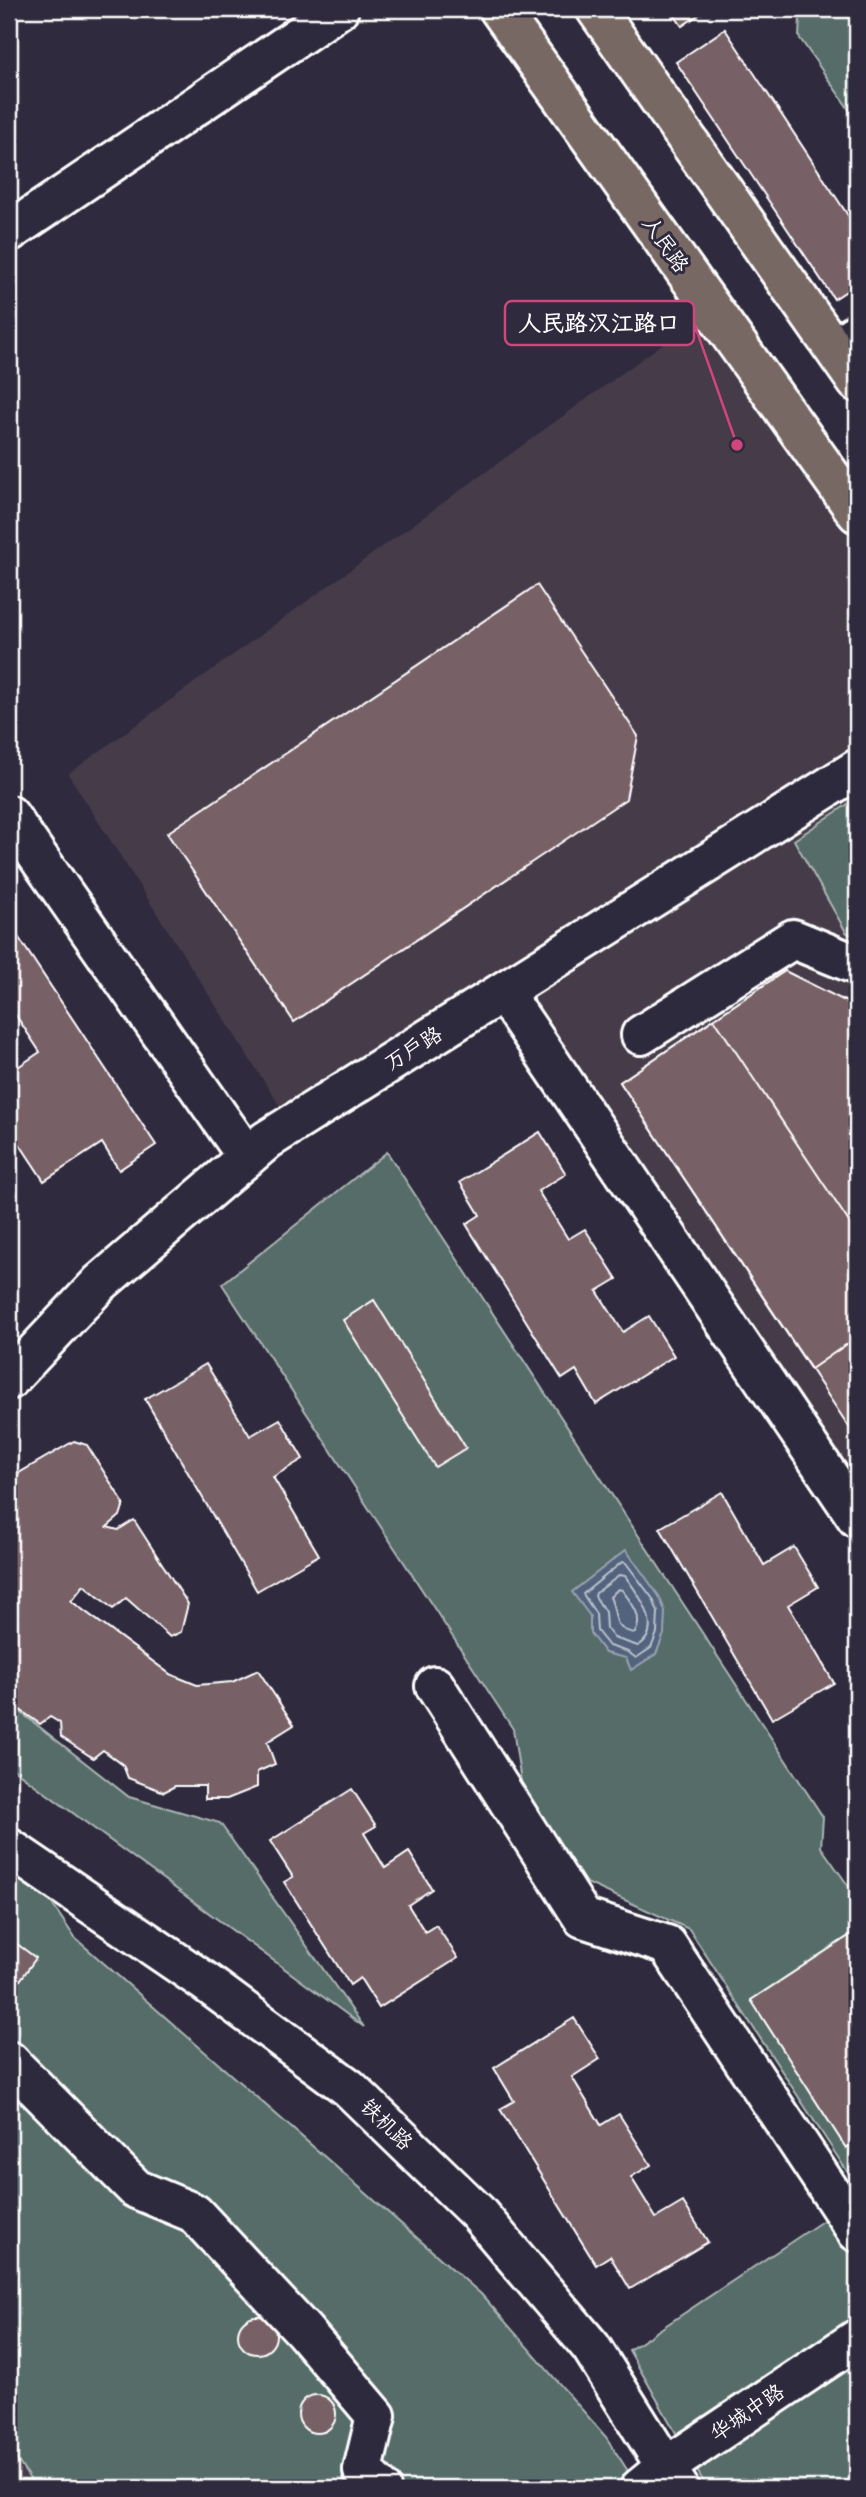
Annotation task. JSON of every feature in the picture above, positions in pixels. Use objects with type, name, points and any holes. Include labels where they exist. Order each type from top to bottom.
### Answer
[{"type":"main road","name":"人民路","points":[[499,9],[857,513]]},
{"type":"main road","points":[[596,9],[846,341],[857,382]]},
{"type":"street","points":[[9,232],[340,9]]},
{"type":"street","name":"万户路","points":[[9,1380],[100,1283],[267,1140],[857,769]]},
{"type":"street","points":[[9,815],[247,1157]]},
{"type":"street","points":[[641,1035],[793,939],[857,965]]},
{"type":"street","points":[[503,992],[857,1518]]},
{"type":"street","points":[[435,1686],[583,1918],[667,1945],[857,2232]]},
{"type":"street","name":"铁机路","points":[[9,1848],[204,1981],[349,2088],[477,2212],[583,2336],[662,2481]]},
{"type":"street","points":[[9,2061],[136,2189],[194,2213],[304,2331],[376,2416],[363,2470],[381,2488]]},
{"type":"street","name":"华城中路","points":[[662,2481],[857,2339]]},
{"type":"shaded area","points":[[697,319],[857,544],[857,1499],[530,996],[302,1141],[68,774]]},
{"type":"shaded area","points":[[9,2448],[36,2488],[9,2488]]},
{"type":"green space","points":[[813,9],[837,9],[845,12],[857,30],[857,121],[799,37],[800,17]]},
{"type":"green space","points":[[857,798],[857,938],[846,932],[794,840]]},
{"type":"green space","points":[[387,1152],[823,1817],[821,1847],[857,1898],[857,2176],[852,2179],[689,1929],[569,1875],[525,1808],[513,1729],[222,1284]]},
{"type":"green space","points":[[9,1703],[129,1797],[220,1823],[364,2027],[9,1766]]},
{"type":"green space","points":[[9,1840],[75,1938],[481,2294],[606,2437],[639,2488],[36,2488],[9,2448]]},
{"type":"green space","points":[[857,2198],[857,2478],[841,2488],[707,2488],[629,2350]]},
{"type":"water","points":[[626,1550],[659,1596],[665,1611],[664,1634],[656,1654],[631,1670],[626,1658],[605,1653],[590,1633],[590,1616],[572,1592]]},
{"type":"building","points":[[670,9],[707,9],[682,26]]},
{"type":"building","points":[[725,29],[857,229],[857,284],[834,299],[676,62]]},
{"type":"building","points":[[537,585],[638,736],[626,799],[294,1022],[167,833]]},
{"type":"building","points":[[9,923],[156,1145],[119,1170],[102,1143],[44,1181],[9,1128],[9,1073],[40,1052],[9,1005]]},
{"type":"building","points":[[785,971],[857,1007],[857,1439],[620,1082]]},
{"type":"building","points":[[714,1019],[857,1234],[857,1337],[811,1369],[620,1082]]},
{"type":"building","points":[[540,1132],[566,1174],[538,1191],[568,1239],[585,1229],[617,1279],[597,1291],[623,1332],[649,1316],[674,1356],[596,1404],[576,1370],[562,1379],[466,1224],[480,1215],[460,1182]]},
{"type":"building","points":[[374,1300],[466,1448],[435,1467],[343,1320]]},
{"type":"building","points":[[206,1364],[250,1436],[280,1419],[303,1459],[273,1477],[319,1555],[257,1591],[145,1399]]},
{"type":"building","points":[[74,1441],[87,1445],[124,1504],[120,1516],[107,1527],[118,1530],[134,1520],[188,1604],[181,1632],[170,1637],[126,1598],[113,1609],[84,1585],[71,1601],[170,1674],[197,1685],[232,1682],[258,1670],[294,1725],[267,1742],[275,1764],[257,1772],[257,1787],[227,1799],[205,1799],[205,1786],[175,1786],[164,1792],[128,1778],[123,1765],[103,1750],[93,1758],[61,1737],[60,1723],[50,1717],[40,1724],[9,1702],[9,1498],[19,1473]]},
{"type":"building","points":[[722,1492],[764,1565],[794,1547],[818,1587],[788,1605],[834,1683],[772,1719],[660,1528]]},
{"type":"building","points":[[352,1789],[376,1826],[364,1833],[385,1868],[409,1852],[432,1889],[408,1905],[425,1932],[436,1925],[458,1958],[379,2008],[360,1978],[350,1985],[284,1882],[293,1877],[270,1841]]},
{"type":"building","points":[[855,1932],[857,2141],[846,2148],[751,2000]]},
{"type":"building","points":[[9,1938],[36,1958],[11,1993],[9,1991]]},
{"type":"building","points":[[574,2018],[600,2059],[572,2077],[601,2125],[619,2114],[651,2165],[631,2177],[656,2218],[683,2202],[708,2242],[630,2289],[610,2256],[596,2265],[500,2109],[514,2101],[494,2068]]},
{"type":"building","points":[[257,2316],[271,2321],[276,2335],[271,2349],[257,2354],[243,2349],[238,2335],[243,2321]]},
{"type":"building","points":[[317,2395],[331,2400],[336,2414],[331,2428],[317,2433],[303,2428],[298,2414],[303,2400]]},
{"type":"place","name":"人民路汉江路口","points":[[737,445]]}]
